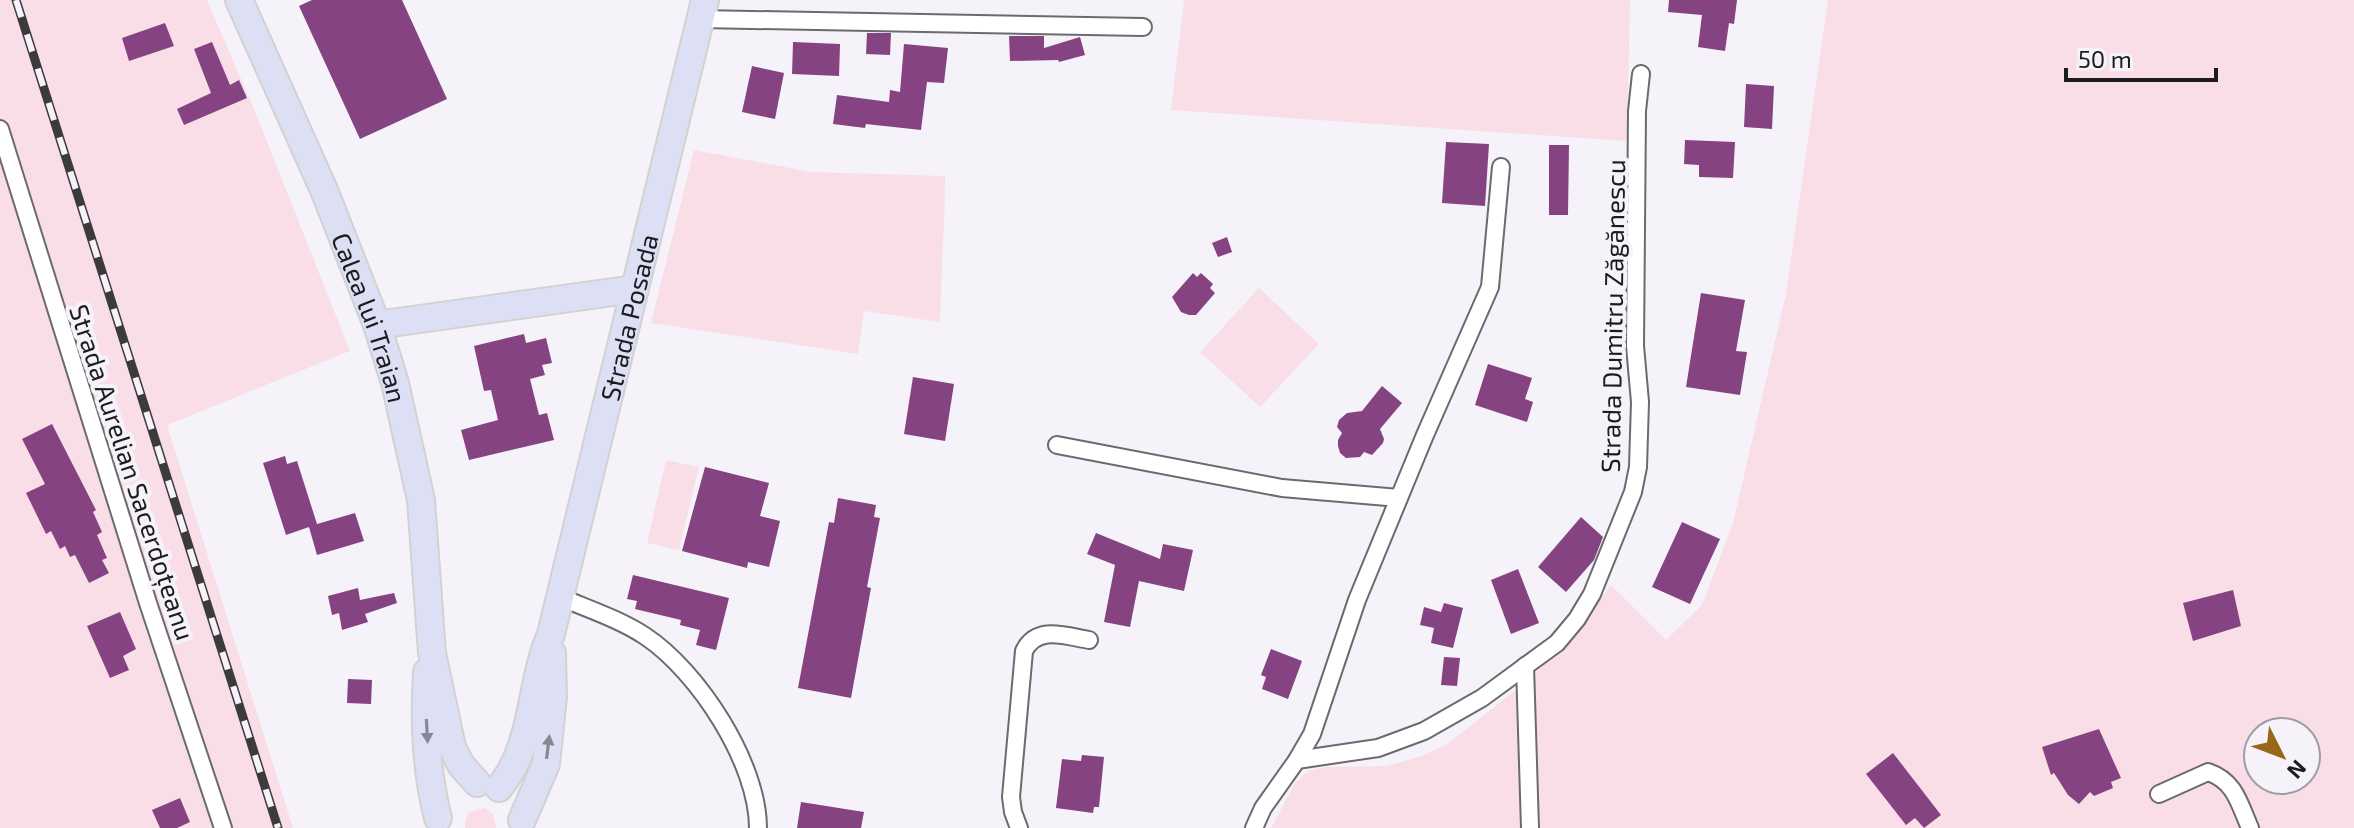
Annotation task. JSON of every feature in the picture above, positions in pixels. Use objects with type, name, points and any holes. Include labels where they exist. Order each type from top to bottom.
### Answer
[{"type":"main road","name":"Calea lui Traian","points":[[239,0],[324,190],[377,325],[395,383],[421,500],[432,653],[452,747],[461,765],[488,786],[514,800],[522,824]]},
{"type":"main road","name":"Strada Posada","points":[[488,786],[512,772],[520,757],[541,658],[551,634],[702,10]]},
{"type":"main road","points":[[377,325],[635,289]]},
{"type":"main road","name":"Strada Posada","points":[[522,824],[546,764],[553,697],[551,634]]},
{"type":"main road","name":"Calea lui Traian","points":[[432,653],[427,672],[426,698],[431,789],[438,823]]},
{"type":"main road","points":[[438,823],[443,805],[452,794],[464,786],[488,786]]},
{"type":"street","points":[[702,10],[1143,27]]},
{"type":"street","name":"Strada Dumitru Zăgănescu","points":[[1297,760],[1378,748],[1400,741],[1482,698],[1557,643],[1592,594],[1635,480],[1640,441],[1635,346],[1637,111],[1641,74]]},
{"type":"street","name":"Strada Aurelian Sacerdoțeanu","points":[[0,129],[139,574],[223,828]]},
{"type":"street","points":[[1254,828],[1263,808],[1312,734],[1357,600],[1490,287],[1501,167]]},
{"type":"street","points":[[1057,445],[1282,488],[1397,504]]},
{"type":"street","points":[[560,597],[643,635],[666,652],[699,687],[738,756],[755,800],[758,828]]},
{"type":"street","points":[[1019,828],[1011,797],[1024,651],[1029,641],[1040,634],[1089,640]]},
{"type":"street","points":[[1525,666],[1530,828]]},
{"type":"street","points":[[2159,794],[2208,772],[2224,777],[2233,789],[2250,828]]},
{"type":"shaded area","points":[[0,0],[207,0],[254,109],[350,351],[167,425],[293,828],[0,828]]},
{"type":"shaded area","points":[[1184,0],[1630,0],[1627,141],[1171,110]]},
{"type":"shaded area","points":[[1828,0],[2354,0],[2354,828],[1271,828],[1295,783],[1308,771],[1325,767],[1387,766],[1422,756],[1447,744],[1531,678],[1579,629],[1611,585],[1666,640],[1702,605],[1733,523],[1786,294]]},
{"type":"shaded area","points":[[694,150],[812,172],[945,176],[940,322],[864,311],[858,354],[651,323]]},
{"type":"shaded area","points":[[1259,288],[1319,344],[1260,407],[1200,352]]},
{"type":"shaded area","points":[[666,460],[699,467],[679,550],[647,543]]},
{"type":"shaded area","points":[[485,808],[493,814],[496,828],[465,828],[469,812]]},
{"type":"building","points":[[312,0],[402,0],[447,99],[360,139],[299,6]]},
{"type":"building","points":[[1669,0],[1737,0],[1734,24],[1729,23],[1725,51],[1698,47],[1702,15],[1668,12]]},
{"type":"building","points":[[165,23],[174,46],[129,61],[122,38]]},
{"type":"building","points":[[867,33],[891,33],[890,55],[866,54]]},
{"type":"building","points":[[1009,36],[1044,36],[1044,48],[1080,37],[1085,55],[1059,62],[1010,61]]},
{"type":"building","points":[[212,42],[230,85],[239,80],[247,98],[184,125],[177,109],[211,93],[194,49]]},
{"type":"building","points":[[793,42],[840,44],[839,76],[792,74]]},
{"type":"building","points":[[904,44],[948,48],[944,83],[927,82],[921,130],[833,124],[837,95],[889,102],[890,90],[900,92]]},
{"type":"building","points":[[752,66],[784,73],[775,119],[742,112]]},
{"type":"building","points":[[1746,84],[1774,86],[1772,129],[1744,127]]},
{"type":"building","points":[[1685,140],[1735,142],[1733,178],[1699,177],[1699,165],[1684,164]]},
{"type":"building","points":[[1446,142],[1489,144],[1485,206],[1442,203]]},
{"type":"building","points":[[1549,145],[1569,145],[1568,215],[1549,215]]},
{"type":"building","points":[[1227,237],[1232,252],[1218,257],[1212,243]]},
{"type":"building","points":[[1193,273],[1197,277],[1201,273],[1213,284],[1210,288],[1215,293],[1196,315],[1189,315],[1181,312],[1172,297]]},
{"type":"building","points":[[1701,293],[1745,300],[1736,351],[1747,352],[1740,395],[1686,387]]},
{"type":"building","points":[[524,334],[526,343],[546,338],[552,363],[542,365],[545,375],[530,379],[539,415],[547,413],[554,440],[469,460],[461,430],[498,420],[491,390],[484,391],[474,346]]},
{"type":"building","points":[[1488,364],[1532,378],[1525,399],[1533,402],[1527,422],[1475,405]]},
{"type":"building","points":[[913,377],[954,384],[945,441],[904,434]]},
{"type":"building","points":[[1382,386],[1402,403],[1380,429],[1383,443],[1372,455],[1364,452],[1360,457],[1346,458],[1338,446],[1342,433],[1337,427],[1339,420],[1347,413],[1362,411]]},
{"type":"building","points":[[52,424],[96,510],[93,512],[102,532],[97,535],[107,558],[102,560],[109,573],[89,583],[75,555],[70,557],[65,546],[60,549],[51,531],[46,534],[26,493],[45,484],[22,439]]},
{"type":"building","points":[[285,456],[287,464],[297,461],[317,524],[355,513],[364,541],[317,555],[309,527],[286,535],[263,463]]},
{"type":"building","points":[[705,467],[769,483],[760,516],[780,521],[769,567],[748,562],[747,568],[682,551]]},
{"type":"building","points":[[838,498],[876,505],[874,517],[880,518],[851,698],[798,688],[829,522],[834,523]]},
{"type":"building","points":[[1581,517],[1603,537],[1594,560],[1566,592],[1538,567]]},
{"type":"building","points":[[1682,522],[1720,539],[1690,604],[1652,587]]},
{"type":"building","points":[[1096,533],[1160,559],[1163,544],[1193,550],[1184,591],[1139,581],[1130,627],[1104,622],[1115,565],[1087,554]]},
{"type":"building","points":[[1518,569],[1539,623],[1511,634],[1491,580]]},
{"type":"building","points":[[633,575],[729,598],[716,650],[696,645],[700,630],[680,625],[681,620],[635,609],[637,601],[627,599]]},
{"type":"building","points":[[358,588],[360,600],[394,593],[397,603],[365,614],[368,622],[342,630],[339,613],[332,615],[328,596]]},
{"type":"building","points":[[2233,590],[2241,626],[2193,641],[2183,603]]},
{"type":"building","points":[[1444,603],[1463,608],[1453,648],[1431,643],[1434,628],[1420,625],[1424,607],[1441,612]]},
{"type":"building","points":[[120,612],[136,649],[123,656],[129,670],[110,678],[87,626]]},
{"type":"building","points":[[1271,649],[1302,661],[1288,699],[1262,689],[1266,677],[1261,675]]},
{"type":"building","points":[[1444,657],[1460,658],[1457,686],[1441,685]]},
{"type":"building","points":[[348,679],[372,680],[371,704],[347,703]]},
{"type":"building","points":[[2099,729],[2121,778],[2111,782],[2113,788],[2094,796],[2090,792],[2079,804],[2068,795],[2054,773],[2051,775],[2042,747]]},
{"type":"building","points":[[1893,753],[1941,815],[1924,828],[1915,818],[1906,825],[1866,774]]},
{"type":"building","points":[[1082,755],[1104,757],[1099,807],[1094,807],[1093,813],[1056,808],[1062,759],[1081,761]]},
{"type":"building","points":[[180,798],[190,822],[177,828],[160,828],[152,810]]},
{"type":"building","points":[[801,802],[864,812],[861,828],[797,828]]},
{"type":"railway","points":[[16,0],[278,828]]}]
